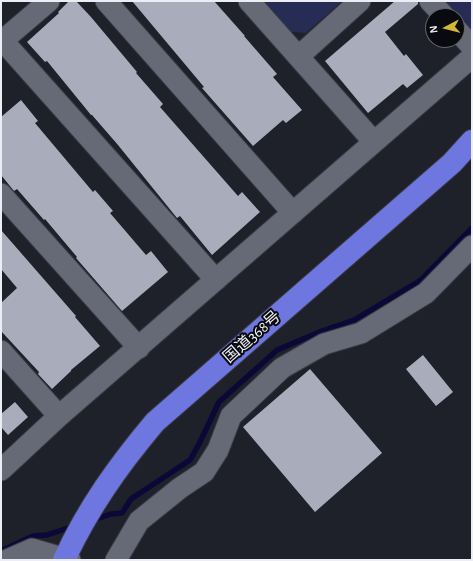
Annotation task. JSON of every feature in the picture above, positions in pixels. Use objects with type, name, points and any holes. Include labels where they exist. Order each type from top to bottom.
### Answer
[{"type":"highway","name":"国道368号","points":[[68,556],[95,502],[131,450],[155,422],[452,163],[472,141]]},
{"type":"street","points":[[49,1],[2,42],[216,280]]},
{"type":"street","points":[[106,1],[293,213]]},
{"type":"street","points":[[249,1],[374,142]]},
{"type":"street","points":[[298,56],[360,1]]},
{"type":"street","points":[[465,39],[472,47]]},
{"type":"street","points":[[1,470],[60,416],[472,58]]},
{"type":"street","points":[[1,194],[139,348]]},
{"type":"street","points":[[116,560],[140,521],[180,488],[204,472],[218,450],[231,416],[282,368],[324,344],[361,333],[426,293],[472,246]]},
{"type":"street","points":[[1,351],[60,416]]},
{"type":"street","points":[[7,560],[32,549],[68,556]]},
{"type":"shaded area","points":[[264,1],[342,1],[306,33],[291,32]]},
{"type":"shaded area","points":[[445,1],[472,1],[472,31],[465,23],[465,8],[451,8]]},
{"type":"building","points":[[69,1],[76,1],[91,17],[163,104],[160,107],[238,196],[242,192],[260,212],[212,255],[180,216],[177,218],[47,61],[45,62],[27,42],[59,13],[58,12]]},
{"type":"building","points":[[132,1],[214,1],[277,74],[273,77],[302,110],[286,123],[283,120],[253,146],[202,88],[204,87]]},
{"type":"building","points":[[395,1],[418,1],[418,4],[385,32],[404,56],[406,54],[423,75],[407,88],[403,84],[368,113],[325,61]]},
{"type":"building","points":[[21,100],[38,121],[35,123],[93,192],[95,190],[113,211],[110,213],[146,255],[151,251],[168,272],[122,311],[76,258],[77,257],[45,219],[44,220],[17,189],[14,191],[1,175],[1,117]]},
{"type":"building","points":[[1,230],[76,316],[75,317],[100,346],[71,370],[52,389],[38,374],[39,372],[1,331],[1,303],[17,288],[1,269]]},
{"type":"building","points":[[423,355],[453,392],[436,406],[406,369]]},
{"type":"building","points":[[310,369],[382,453],[315,512],[243,427]]},
{"type":"building","points":[[15,402],[28,417],[8,435],[1,427],[1,414]]},
{"type":"waterway","points":[[93,520],[111,514],[122,513],[131,499],[190,460],[219,402],[277,350],[322,331],[354,320],[421,280],[472,228]]},
{"type":"waterway","points":[[1,551],[33,536],[47,535],[74,526]]}]
